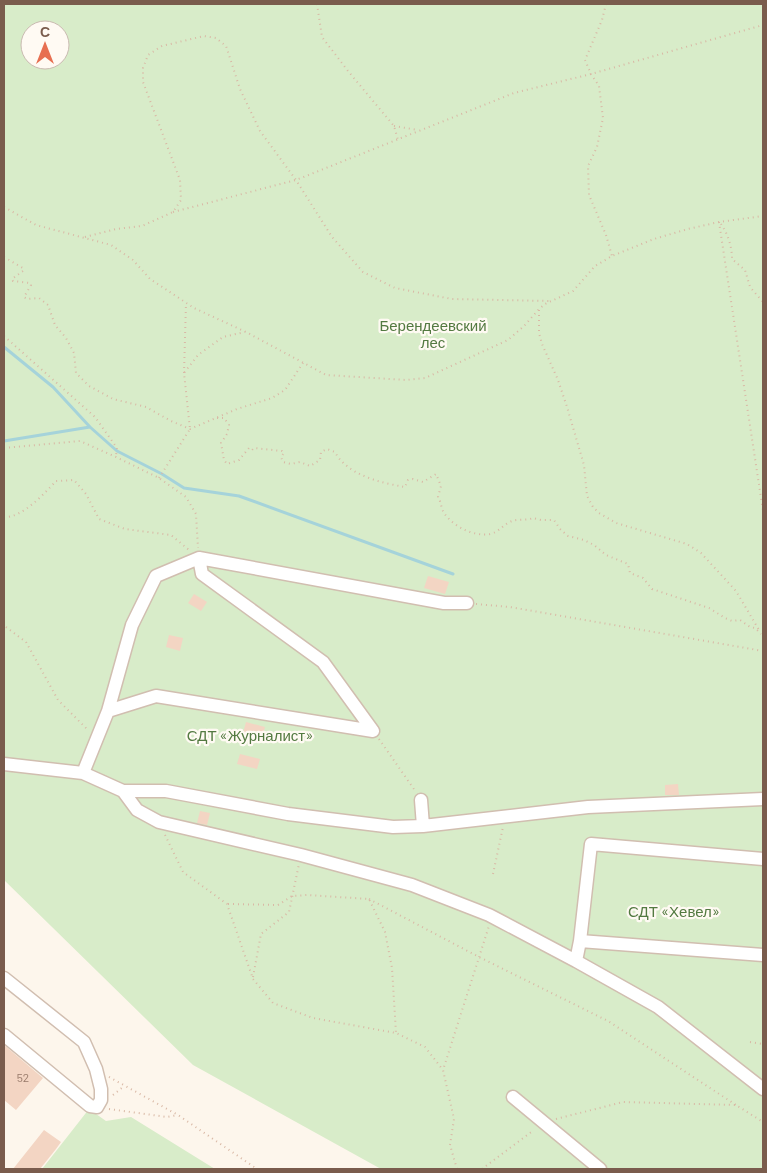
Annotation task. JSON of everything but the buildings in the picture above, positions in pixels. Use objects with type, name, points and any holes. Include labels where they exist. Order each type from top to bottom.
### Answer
[{"type":"lane","points":[[199,558],[202,574],[323,662],[373,731]]},
{"type":"lane","points":[[83,773],[108,711],[132,625],[156,576],[199,558],[444,602],[466,603]]},
{"type":"lane","points":[[108,711],[156,696],[373,731]]},
{"type":"lane","points":[[4,764],[83,773],[123,791],[166,791],[288,814],[393,827],[423,826],[588,808],[763,799]]},
{"type":"lane","points":[[123,791],[137,810],[159,822],[301,855],[412,885],[489,915],[658,1007],[763,1089]]},
{"type":"lane","points":[[421,800],[423,826]]},
{"type":"lane","points":[[576,961],[592,844],[763,858]]},
{"type":"lane","points":[[580,941],[763,955]]},
{"type":"lane","points":[[4,978],[84,1042],[96,1069],[101,1090],[101,1100],[97,1107],[90,1106],[4,1035]]},
{"type":"lane","points":[[513,1097],[600,1169]]},
{"type":"path","points":[[317,4],[322,37],[394,126],[398,140]]},
{"type":"path","points":[[606,4],[602,20],[585,60],[590,74],[599,86],[603,118],[597,147],[588,166],[588,195],[606,235],[612,256]]},
{"type":"path","points":[[85,237],[116,229],[142,226],[173,212],[296,180],[514,92],[590,74],[763,26]]},
{"type":"path","points":[[173,212],[181,200],[180,180],[143,82],[143,68],[148,55],[162,46],[204,36],[216,38],[226,46],[240,90],[260,131],[296,180],[332,237],[363,272],[395,288],[452,299],[551,301]]},
{"type":"path","points":[[394,126],[420,131]]},
{"type":"path","points":[[4,207],[36,225],[111,245],[133,260],[150,278],[194,308],[246,332],[326,376],[406,380],[425,378],[508,340],[539,309],[573,291],[595,266],[612,256],[654,238],[719,222],[763,216]]},
{"type":"path","points":[[719,222],[725,229],[732,250],[732,259],[745,270],[750,287],[763,302]]},
{"type":"path","points":[[719,222],[763,511]]},
{"type":"path","points":[[4,257],[23,268],[23,271],[12,279],[14,281],[30,283],[31,285],[24,297],[26,299],[39,298],[48,305],[55,324],[66,338],[74,353],[76,373],[89,386],[113,399],[146,407],[171,421],[190,428]]},
{"type":"path","points":[[186,303],[184,373],[190,428]]},
{"type":"path","points":[[539,309],[539,334],[568,406],[584,465],[587,496],[593,507],[616,523],[687,544],[701,553],[736,591],[762,635]]},
{"type":"path","points":[[184,373],[198,355],[223,337],[246,332]]},
{"type":"path","points":[[4,336],[95,417],[117,448],[116,457]]},
{"type":"path","points":[[159,478],[190,428],[272,398],[285,390],[303,363]]},
{"type":"path","points":[[217,418],[224,418],[229,425],[227,434],[221,443],[226,464],[239,460],[249,448],[252,450],[254,448],[282,451],[284,453],[281,457],[282,462],[291,464],[300,462],[310,466],[320,460],[321,452],[327,449],[335,452],[338,458],[351,469],[369,478],[397,486],[405,487],[408,480],[413,478],[423,482],[436,474],[441,486],[438,497],[442,504],[442,510],[451,521],[460,527],[477,533],[490,534],[500,530],[511,521],[533,518],[554,520],[568,536],[584,540],[594,545],[606,555],[628,564],[630,573],[643,578],[652,589],[709,608],[732,621],[740,620],[750,627],[756,628],[762,635]]},
{"type":"path","points":[[4,448],[80,441],[159,478],[186,497],[196,514],[199,558]]},
{"type":"path","points":[[4,518],[10,518],[39,500],[56,481],[74,480],[86,494],[99,519],[125,529],[171,535],[199,558]]},
{"type":"path","points":[[466,603],[510,608],[763,651]]},
{"type":"path","points":[[6,627],[26,642],[58,700],[97,739]]},
{"type":"path","points":[[373,731],[421,800]]},
{"type":"path","points":[[493,874],[505,817]]},
{"type":"path","points":[[159,822],[183,872],[227,904],[253,979],[273,1003],[313,1018],[396,1033],[425,1047],[443,1070],[454,1119],[450,1145],[457,1169]]},
{"type":"path","points":[[253,979],[260,934],[288,912],[301,855]]},
{"type":"path","points":[[227,904],[278,905],[292,896],[307,895],[369,899],[479,957],[608,1021],[763,1123]]},
{"type":"path","points":[[369,899],[385,932],[392,968],[396,1033]]},
{"type":"path","points":[[443,1070],[489,925],[489,915]]},
{"type":"path","points":[[750,1042],[763,1044]]},
{"type":"path","points":[[96,1069],[123,1086],[178,1115],[257,1169]]},
{"type":"path","points":[[97,1107],[123,1086]]},
{"type":"path","points":[[623,1102],[736,1105]]},
{"type":"path","points":[[97,1107],[167,1117],[178,1115]]},
{"type":"path","points":[[482,1169],[496,1159]]},
{"type":"green space","name":"Берендеевский лес","points":[[4,4],[763,4],[763,1169],[381,1169],[193,1065],[4,880]]},
{"type":"green space","points":[[89,1109],[106,1121],[131,1117],[215,1169],[42,1169]]},
{"type":"waterway","points":[[4,347],[53,387],[90,427],[117,451],[162,474],[184,488],[239,496],[453,574]]},
{"type":"waterway","points":[[4,441],[90,427]]},
{"type":"park label","name":"СДТ «Журналист»","points":[[250,736]]},
{"type":"park label","name":"СДТ «Хевел»","points":[[674,912]]}]
